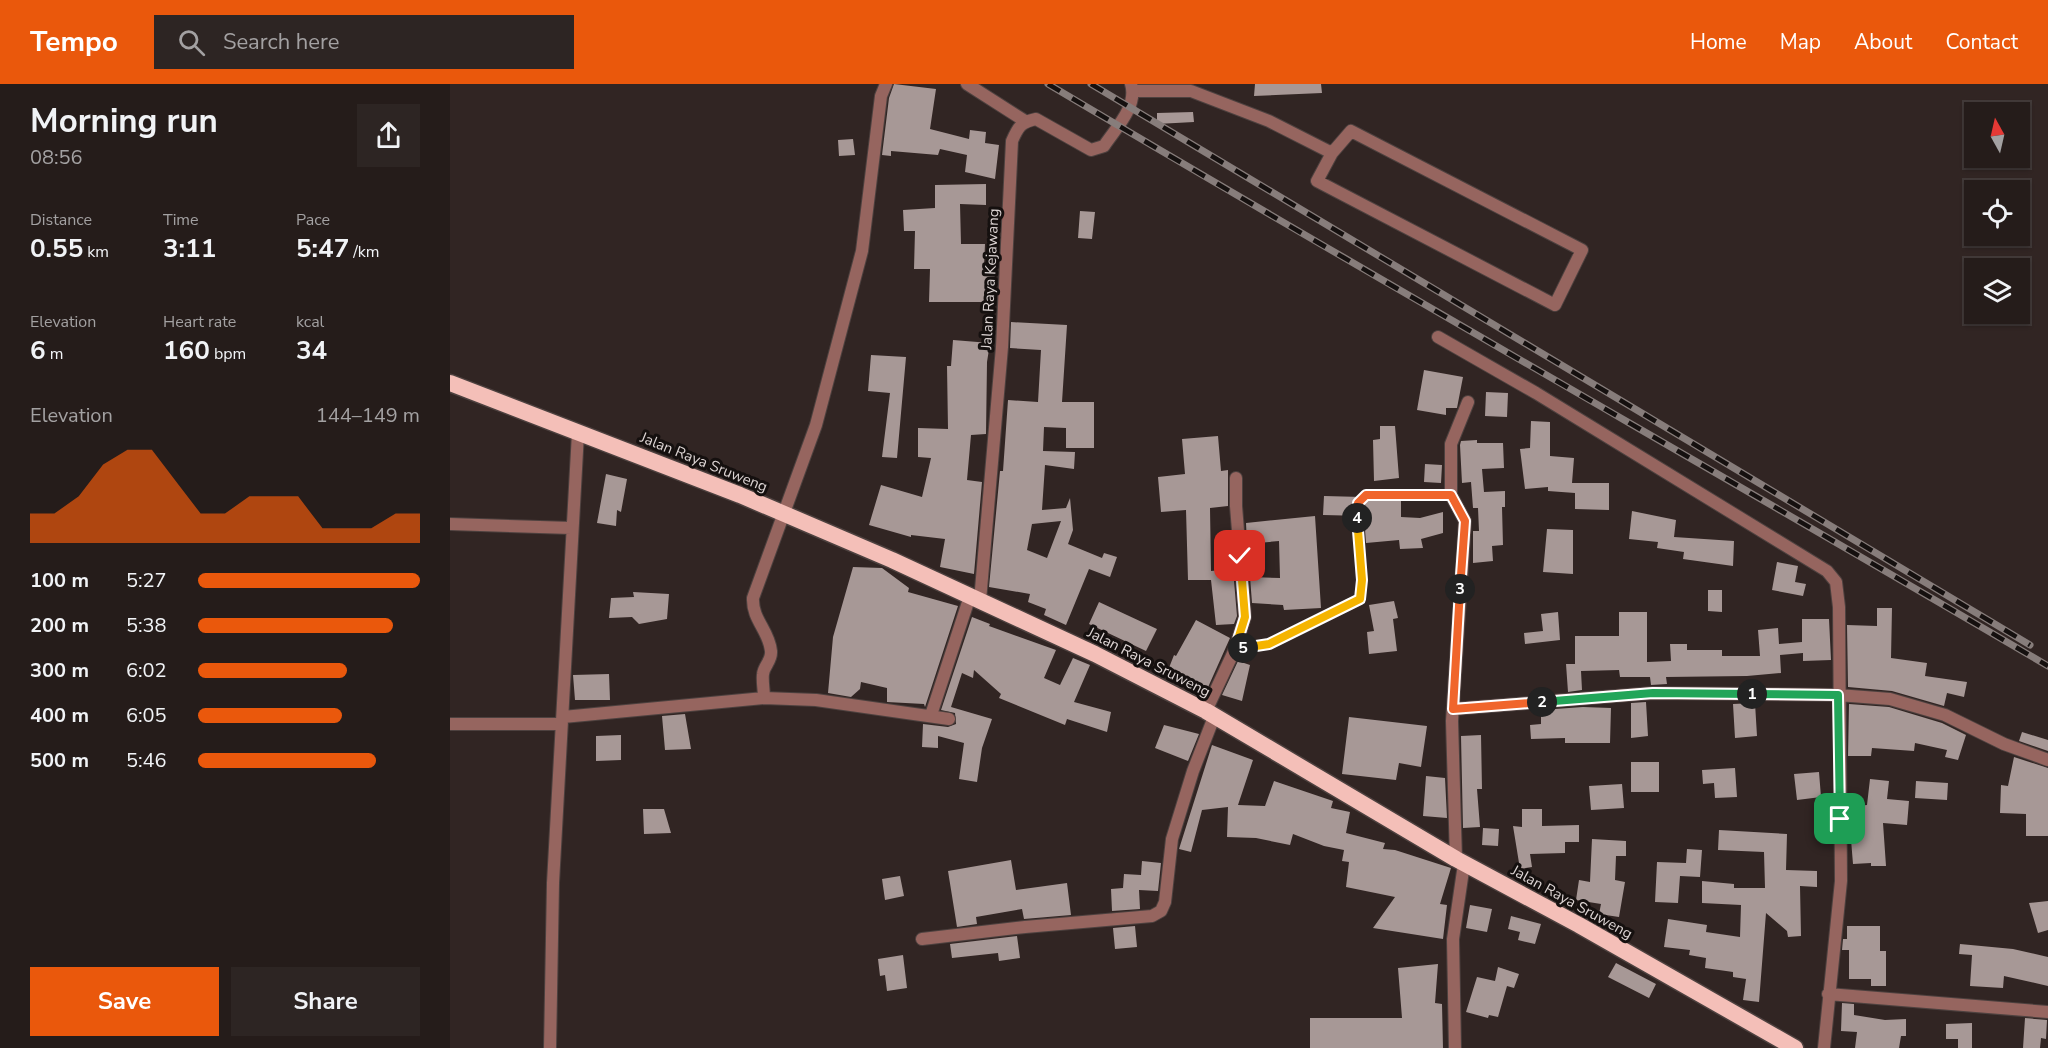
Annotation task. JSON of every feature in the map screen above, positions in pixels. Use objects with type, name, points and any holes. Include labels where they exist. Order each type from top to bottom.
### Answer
[{"type":"highway","name":"Jalan Raya Sruweng","points":[[450,383],[785,514],[1095,654],[1210,714],[1460,862],[1568,919],[1795,1048]]},
{"type":"street","points":[[764,698],[763,673],[770,661],[771,651],[765,632],[755,619],[753,598],[816,425],[862,251],[881,96],[886,84]]},
{"type":"street","points":[[967,84],[1025,121],[1036,119],[1091,150],[1104,146],[1130,106],[1132,88],[1191,91],[1269,121],[1332,153]]},
{"type":"street","name":"Jalan Raya Kejawang","points":[[931,715],[975,599],[1002,347],[1012,141],[1018,128],[1025,121]]},
{"type":"street","points":[[1351,131],[1582,250],[1555,305],[1317,181],[1332,153],[1351,131]]},
{"type":"street","points":[[1438,337],[1536,393],[1827,571],[1836,582],[1839,607],[1841,881],[1824,1048]]},
{"type":"street","points":[[1455,1048],[1453,939],[1460,862],[1452,808],[1453,709],[1465,521],[1451,495],[1450,444],[1468,402]]},
{"type":"street","points":[[550,1048],[553,883],[578,433]]},
{"type":"street","points":[[922,939],[1152,916],[1161,911],[1165,902],[1172,839],[1210,714],[1245,617],[1236,506],[1236,478]]},
{"type":"street","points":[[450,524],[571,528]]},
{"type":"street","points":[[1453,709],[1653,693],[1838,695],[1890,699],[1945,715],[2004,744],[2048,760]]},
{"type":"street","points":[[450,724],[562,720],[764,698],[816,700],[949,719]]},
{"type":"street","points":[[1828,994],[2048,1012]]},
{"type":"path","points":[[1235,649],[1269,644],[1360,599],[1362,580],[1356,507],[1361,498],[1366,495],[1383,494],[1451,495]]},
{"type":"building","points":[[894,84],[936,89],[930,129],[969,139],[970,130],[986,132],[985,143],[999,145],[995,179],[965,172],[967,155],[940,149],[938,155],[891,151],[891,156],[882,155],[889,98]]},
{"type":"building","points":[[1255,84],[1321,84],[1322,93],[1254,96]]},
{"type":"building","points":[[1193,112],[1194,122],[1157,124],[1157,113]]},
{"type":"building","points":[[853,139],[855,155],[839,156],[838,140]]},
{"type":"building","points":[[986,184],[986,205],[960,204],[961,244],[985,244],[984,266],[995,266],[994,302],[929,302],[930,269],[914,269],[915,231],[904,231],[903,210],[935,208],[935,185]]},
{"type":"building","points":[[1080,211],[1095,212],[1092,239],[1078,238]]},
{"type":"building","points":[[1011,322],[1067,325],[1062,402],[1094,402],[1094,448],[1066,448],[1066,428],[1044,427],[1043,451],[1075,452],[1074,469],[1045,465],[1042,510],[1066,508],[1070,498],[1073,530],[1068,544],[1102,558],[1104,553],[1117,557],[1110,577],[1089,569],[1066,625],[1044,615],[1046,609],[1028,602],[1030,594],[989,587],[1000,471],[1003,471],[1008,400],[1038,402],[1041,350],[1010,348]],"holes":[[[1061,521],[1047,558],[1027,550],[1032,524]]]},
{"type":"building","points":[[953,340],[990,343],[987,362],[986,434],[971,435],[967,480],[982,482],[974,574],[940,567],[945,539],[911,535],[911,537],[869,525],[881,485],[922,497],[931,458],[918,457],[918,428],[948,429],[947,366],[951,366]]},
{"type":"building","points":[[871,355],[906,357],[897,458],[882,457],[890,393],[868,391]]},
{"type":"building","points":[[1424,370],[1463,377],[1457,408],[1446,408],[1446,415],[1417,410]]},
{"type":"building","points":[[1486,392],[1508,393],[1507,417],[1485,416]]},
{"type":"building","points":[[1531,421],[1550,422],[1550,456],[1574,458],[1572,483],[1609,483],[1609,510],[1575,509],[1575,493],[1548,491],[1548,487],[1525,489],[1520,449],[1530,448]]},
{"type":"building","points":[[1380,426],[1395,426],[1399,478],[1374,481],[1373,440],[1380,439]]},
{"type":"building","points":[[1218,436],[1221,471],[1228,470],[1228,506],[1210,508],[1211,571],[1233,569],[1237,616],[1234,624],[1216,625],[1211,580],[1188,580],[1186,510],[1161,512],[1158,477],[1185,474],[1182,439]]},
{"type":"building","points":[[1477,440],[1477,443],[1503,443],[1504,468],[1482,469],[1484,492],[1505,491],[1505,507],[1502,507],[1503,545],[1492,546],[1493,561],[1473,563],[1473,531],[1479,531],[1478,508],[1473,508],[1471,482],[1462,483],[1460,445],[1461,441]]},
{"type":"building","points":[[1425,464],[1442,465],[1441,483],[1424,482]]},
{"type":"building","points":[[606,474],[627,479],[621,512],[617,510],[616,526],[597,523]]},
{"type":"building","points":[[1324,496],[1401,498],[1401,517],[1420,518],[1443,512],[1443,533],[1421,539],[1423,548],[1400,549],[1399,540],[1366,543],[1364,516],[1323,515]]},
{"type":"building","points":[[1632,511],[1676,520],[1674,537],[1734,541],[1733,566],[1683,559],[1684,552],[1657,548],[1658,542],[1629,539]]},
{"type":"building","points":[[1315,516],[1321,608],[1284,610],[1283,605],[1252,603],[1250,577],[1280,578],[1279,541],[1247,544],[1246,523]]},
{"type":"building","points":[[1547,529],[1573,530],[1573,574],[1543,572]]},
{"type":"building","points":[[1777,562],[1798,566],[1795,582],[1806,584],[1803,596],[1772,590]]},
{"type":"building","points":[[853,567],[882,568],[909,588],[908,592],[958,606],[925,707],[924,704],[887,702],[887,688],[861,682],[860,689],[851,697],[828,693],[833,637]]},
{"type":"building","points":[[1708,590],[1722,590],[1722,612],[1708,611]]},
{"type":"building","points":[[633,592],[669,594],[667,619],[639,624],[632,617],[609,618],[611,598],[634,597]]},
{"type":"building","points":[[1394,601],[1398,618],[1393,619],[1397,651],[1369,654],[1367,632],[1374,631],[1369,605]]},
{"type":"building","points":[[1099,602],[1157,629],[1146,651],[1089,624]]},
{"type":"building","points":[[1877,608],[1892,608],[1891,658],[1927,663],[1925,676],[1967,682],[1964,697],[1947,693],[1944,706],[1892,691],[1848,687],[1847,625],[1877,626]]},
{"type":"building","points":[[1558,612],[1560,640],[1525,644],[1524,633],[1543,631],[1541,614]]},
{"type":"building","points":[[1619,612],[1647,612],[1647,662],[1671,661],[1670,644],[1687,644],[1687,650],[1722,650],[1722,656],[1760,656],[1758,630],[1778,628],[1779,644],[1802,642],[1802,619],[1829,619],[1831,660],[1803,661],[1803,653],[1780,655],[1781,673],[1747,676],[1666,677],[1667,684],[1651,685],[1650,677],[1620,677],[1619,670],[1581,671],[1582,690],[1568,692],[1566,664],[1575,664],[1575,636],[1619,636]]},
{"type":"building","points":[[972,617],[990,624],[989,626],[1056,650],[1044,678],[1060,685],[1073,658],[1090,665],[1074,702],[1111,712],[1107,732],[1067,719],[1065,725],[999,698],[1001,694],[974,670],[973,678],[962,673],[951,707],[992,719],[982,748],[977,782],[959,779],[964,743],[938,736],[938,748],[922,747],[923,724],[948,727],[956,724],[955,713],[941,710]]},
{"type":"building","points":[[1196,620],[1230,638],[1205,694],[1165,678],[1174,655],[1176,656]]},
{"type":"building","points":[[1238,661],[1250,665],[1242,701],[1222,695]]},
{"type":"building","points":[[609,674],[610,700],[575,700],[573,675]]},
{"type":"building","points":[[1646,702],[1648,736],[1631,738],[1631,703]]},
{"type":"building","points":[[1755,703],[1757,736],[1735,738],[1733,704]]},
{"type":"building","points":[[1849,704],[1889,707],[1942,723],[1966,735],[1958,760],[1945,757],[1947,750],[1915,743],[1914,751],[1872,748],[1871,756],[1848,756]]},
{"type":"building","points":[[1611,708],[1610,743],[1565,743],[1565,738],[1531,739],[1530,725],[1541,724],[1541,710]]},
{"type":"building","points":[[685,714],[691,749],[665,750],[662,716]]},
{"type":"building","points":[[1349,717],[1427,726],[1421,767],[1399,763],[1396,780],[1342,774]]},
{"type":"building","points":[[1164,725],[1199,734],[1188,761],[1155,748]]},
{"type":"building","points":[[2022,732],[2048,740],[2048,751],[2019,741]]},
{"type":"building","points":[[621,735],[621,760],[596,761],[596,736]]},
{"type":"building","points":[[1481,735],[1482,789],[1477,789],[1480,827],[1463,828],[1461,736]]},
{"type":"building","points":[[1212,745],[1253,760],[1238,805],[1265,806],[1274,781],[1333,801],[1331,808],[1350,812],[1346,833],[1385,843],[1383,849],[1395,850],[1451,868],[1440,904],[1447,905],[1443,939],[1373,928],[1395,897],[1346,887],[1349,862],[1342,861],[1344,850],[1324,846],[1293,834],[1290,845],[1256,838],[1227,837],[1228,807],[1202,810],[1191,852],[1179,849]]},
{"type":"building","points":[[2014,757],[2048,768],[2048,836],[2026,836],[2026,814],[2000,813],[2001,785],[2008,786]]},
{"type":"building","points":[[1631,762],[1659,762],[1659,792],[1631,792]]},
{"type":"building","points":[[1735,768],[1737,797],[1715,798],[1714,783],[1703,784],[1702,770]]},
{"type":"building","points":[[1819,772],[1821,797],[1797,800],[1794,774]]},
{"type":"building","points":[[1426,776],[1445,778],[1447,818],[1423,816]]},
{"type":"building","points":[[1870,779],[1889,781],[1887,799],[1909,801],[1907,825],[1883,823],[1886,866],[1871,866],[1871,863],[1853,864],[1849,815],[1858,815],[1857,806],[1867,805]]},
{"type":"building","points":[[1916,781],[1948,783],[1947,800],[1915,798]]},
{"type":"building","points":[[1622,784],[1624,808],[1591,810],[1589,786]]},
{"type":"building","points":[[643,809],[664,809],[671,833],[644,834]]},
{"type":"building","points":[[1522,809],[1542,809],[1542,826],[1579,825],[1579,842],[1565,842],[1565,853],[1530,854],[1532,867],[1520,869],[1513,826],[1522,827]]},
{"type":"building","points":[[1483,828],[1499,829],[1498,846],[1482,845]]},
{"type":"building","points":[[1719,830],[1787,834],[1786,870],[1817,871],[1817,887],[1800,886],[1801,936],[1788,937],[1787,931],[1766,913],[1759,1002],[1743,1000],[1746,979],[1733,977],[1733,972],[1705,968],[1706,958],[1689,955],[1690,950],[1664,947],[1668,919],[1707,925],[1706,932],[1740,937],[1741,905],[1702,903],[1702,881],[1734,884],[1734,888],[1765,888],[1764,852],[1718,850]]},
{"type":"building","points":[[1592,839],[1626,841],[1626,856],[1616,856],[1615,880],[1625,882],[1619,917],[1599,914],[1601,904],[1576,900],[1579,880],[1590,882]]},
{"type":"building","points":[[1687,849],[1702,850],[1700,877],[1680,876],[1678,903],[1655,902],[1657,862],[1686,863]]},
{"type":"building","points":[[1011,860],[1016,890],[1067,883],[1071,915],[1024,919],[1022,909],[976,917],[977,924],[957,927],[948,871]]},
{"type":"building","points":[[1142,861],[1161,863],[1158,891],[1139,890],[1140,909],[1112,911],[1111,889],[1123,888],[1124,874],[1141,875]]},
{"type":"building","points":[[900,876],[904,896],[885,900],[882,879]]},
{"type":"building","points":[[2048,901],[2048,930],[2038,933],[2029,903]]},
{"type":"building","points":[[1470,905],[1492,909],[1487,932],[1466,928]]},
{"type":"building","points":[[1511,916],[1541,924],[1535,944],[1518,940],[1520,932],[1508,929]]},
{"type":"building","points":[[1135,926],[1137,947],[1115,949],[1113,928]]},
{"type":"building","points":[[1847,926],[1880,926],[1880,951],[1886,951],[1886,986],[1871,986],[1871,979],[1849,979],[1849,950],[1842,950],[1843,939],[1847,939]]},
{"type":"building","points":[[1017,936],[1020,958],[999,961],[998,953],[952,958],[950,944]]},
{"type":"building","points":[[1960,944],[2013,949],[2048,957],[2048,986],[2004,976],[2003,988],[1970,986],[1972,955],[1959,954]]},
{"type":"building","points":[[903,955],[907,988],[887,991],[885,975],[880,976],[878,959]]},
{"type":"building","points":[[1616,963],[1656,984],[1649,998],[1608,977]]},
{"type":"building","points":[[1438,964],[1435,1003],[1442,1004],[1443,1048],[1310,1048],[1310,1018],[1402,1018],[1398,968]]},
{"type":"building","points":[[1498,967],[1519,974],[1514,988],[1507,986],[1498,1017],[1489,1015],[1488,1018],[1466,1012],[1477,977],[1495,981]]},
{"type":"building","points":[[1842,1003],[1854,1004],[1854,1015],[1885,1020],[1906,1019],[1906,1036],[1901,1036],[1899,1048],[1855,1048],[1857,1032],[1841,1031]]},
{"type":"building","points":[[2025,1018],[2047,1020],[2046,1039],[2041,1038],[2040,1048],[2023,1048]]},
{"type":"building","points":[[1972,1023],[1972,1048],[1958,1048],[1958,1039],[1946,1039],[1946,1024]]},
{"type":"railway","points":[[1048,84],[2048,666]]},
{"type":"railway","points":[[1091,84],[2030,645]]},
{"type":"route","points":[[1240,556],[1245,617],[1235,649],[1269,644],[1352,605],[1360,599],[1363,592],[1356,507],[1361,498],[1366,495],[1383,494],[1451,495],[1465,521],[1453,709],[1653,693],[1838,695],[1840,819]]}]
